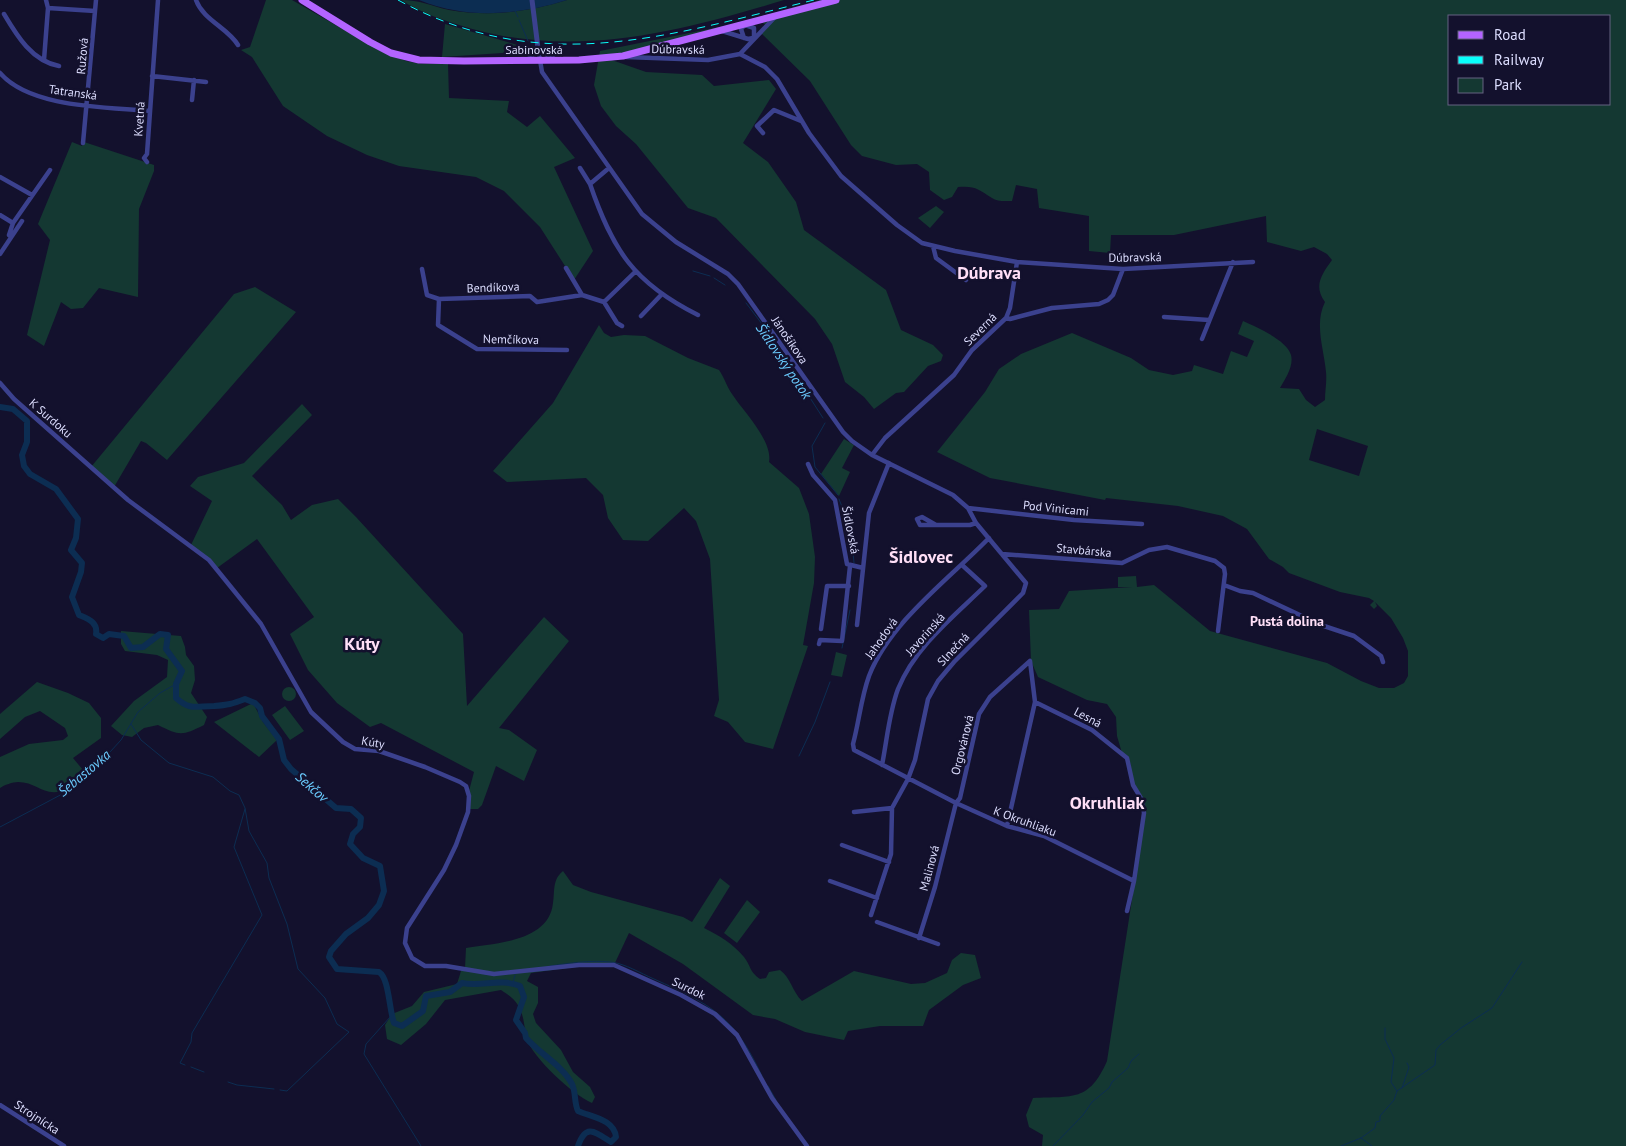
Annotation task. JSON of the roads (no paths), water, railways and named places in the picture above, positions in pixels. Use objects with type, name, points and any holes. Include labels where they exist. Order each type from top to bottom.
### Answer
[{"type":"main road","name":"Sabinovská","points":[[302,0],[376,46],[401,56],[442,61],[555,60],[615,57],[653,50],[836,0]]},
{"type":"street","points":[[44,60],[48,8],[46,0]]},
{"type":"street","name":"Ružová","points":[[83,143],[96,0]]},
{"type":"street","name":"Kvetná","points":[[147,162],[144,158],[147,154],[158,0]]},
{"type":"street","points":[[196,0],[211,20],[233,36],[238,45]]},
{"type":"street","points":[[532,0],[538,48],[545,55],[555,60]]},
{"type":"street","points":[[48,8],[95,11]]},
{"type":"street","name":"Tatranská","points":[[4,14],[23,44],[50,64],[59,66]]},
{"type":"street","points":[[740,54],[776,16]]},
{"type":"street","points":[[747,45],[741,29],[745,25],[754,28],[756,34],[754,38]]},
{"type":"street","points":[[721,31],[744,38],[754,38]]},
{"type":"street","points":[[538,48],[528,60],[540,69]]},
{"type":"street","name":"Jánošíkova","points":[[538,48],[540,69],[642,214],[676,242],[728,274],[738,284],[838,426],[852,442],[889,463]]},
{"type":"street","points":[[36,54],[41,55],[44,51]]},
{"type":"street","name":"Dúbravská","points":[[615,57],[708,60],[740,54],[765,67],[777,79],[801,122],[841,176],[915,239],[934,246],[1017,262],[1123,269],[1253,262]]},
{"type":"street","name":"Tatranská","points":[[0,73],[16,86],[36,96],[150,111]]},
{"type":"street","points":[[152,76],[206,82]]},
{"type":"street","points":[[192,100],[194,80]]},
{"type":"street","name":"Dúbravská","points":[[763,133],[757,126],[774,110],[801,122]]},
{"type":"street","points":[[580,168],[590,184],[603,221],[635,272],[662,294],[698,315]]},
{"type":"street","points":[[590,184],[609,168]]},
{"type":"street","points":[[8,241],[12,222],[50,170]]},
{"type":"street","points":[[0,177],[32,195]]},
{"type":"street","points":[[0,215],[12,222]]},
{"type":"street","points":[[0,254],[22,221]]},
{"type":"street","points":[[934,246],[936,258],[966,280]]},
{"type":"street","points":[[1006,318],[1010,308],[1017,262]]},
{"type":"street","points":[[1202,339],[1233,262]]},
{"type":"street","points":[[566,268],[582,295]]},
{"type":"street","points":[[422,269],[427,295],[439,299]]},
{"type":"street","name":"Severná","points":[[872,455],[885,438],[954,375],[972,350],[1006,318],[1010,319],[1052,308],[1099,304],[1112,295],[1123,269]]},
{"type":"street","points":[[622,326],[617,323],[604,302],[635,272]]},
{"type":"street","points":[[641,316],[662,294]]},
{"type":"street","name":"Bendíkova","points":[[439,299],[530,296],[537,302],[582,295],[604,302]]},
{"type":"street","name":"Nemčíkova","points":[[439,299],[438,325],[477,349],[566,350]]},
{"type":"street","points":[[1164,317],[1209,320]]},
{"type":"street","name":"K Surdoku","points":[[0,383],[14,399],[90,467]]},
{"type":"street","points":[[889,463],[953,495],[968,508],[976,523],[1002,554]]},
{"type":"street","name":"Šidlovská","points":[[857,625],[869,513],[889,463]]},
{"type":"street","name":"Šidlovská","points":[[808,464],[813,475],[835,500],[848,564],[863,568]]},
{"type":"street","name":"Kúty","points":[[90,467],[128,500],[218,568],[262,624],[308,708],[343,742],[355,749],[378,751],[425,767],[466,786],[469,808],[462,830],[444,870],[408,923],[405,943],[409,955],[422,965],[494,974]]},
{"type":"street","name":"Pod Vinicami","points":[[968,508],[1074,520],[1142,524]]},
{"type":"street","points":[[936,525],[970,525],[976,523]]},
{"type":"street","name":"Jahodová","points":[[882,765],[854,750],[853,744],[868,678],[879,656],[896,631],[989,538]]},
{"type":"street","name":"Stavbárska","points":[[1002,554],[1122,563],[1149,550],[1167,548],[1220,564],[1225,574],[1218,630]]},
{"type":"street","name":"Slnečná","points":[[908,779],[915,760],[928,698],[938,681],[954,662],[1026,590],[1026,583],[1002,554]]},
{"type":"street","name":"Stavbárska","points":[[1008,560],[1022,555]]},
{"type":"street","name":"Javorinská","points":[[882,765],[893,706],[906,673],[928,642],[985,586],[962,565]]},
{"type":"street","points":[[819,644],[820,640],[842,641],[850,566]]},
{"type":"street","points":[[1224,585],[1240,591],[1253,593],[1322,625],[1354,636],[1381,656],[1383,662]]},
{"type":"street","points":[[821,629],[827,586],[849,586]]},
{"type":"street","name":"Orgovánová","points":[[956,803],[960,798],[979,714],[990,697],[1030,661],[1034,702]]},
{"type":"street","points":[[1007,826],[1034,702]]},
{"type":"street","name":"Lesná","points":[[1034,702],[1092,730],[1113,744],[1127,758],[1133,785],[1142,800],[1144,813],[1134,881]]},
{"type":"street","name":"K Okruhliaku","points":[[882,765],[956,803],[1007,826],[1044,836],[1134,881]]},
{"type":"street","points":[[871,915],[889,862],[892,808],[908,779]]},
{"type":"street","name":"Malinová","points":[[919,938],[935,888],[956,803]]},
{"type":"street","points":[[854,812],[892,808]]},
{"type":"street","points":[[842,845],[889,862]]},
{"type":"street","points":[[830,881],[877,898]]},
{"type":"street","points":[[1127,911],[1134,881]]},
{"type":"street","points":[[877,922],[938,944]]},
{"type":"street","name":"Surdok","points":[[494,974],[579,965],[614,965],[629,970],[704,1006],[722,1020],[742,1041],[772,1098],[807,1146]]},
{"type":"street","name":"Strojnícka","points":[[0,1105],[64,1146]]},
{"type":"water","points":[[419,0],[567,0],[512,12],[474,13],[456,11]]},
{"type":"waterway","name":"Šidlovský potok","points":[[515,11],[518,17]]},
{"type":"waterway","name":"Šidlovský potok","points":[[519,20],[528,41]]},
{"type":"waterway","name":"Šidlovský potok","points":[[693,271],[710,276]]},
{"type":"waterway","name":"Šidlovský potok","points":[[714,278],[725,285]]},
{"type":"waterway","name":"Šidlovský potok","points":[[746,303],[765,328],[823,418]]},
{"type":"waterway","name":"Sekčov","points":[[0,407],[13,409],[27,421],[27,442],[22,455],[24,466],[30,474],[56,489],[78,519],[76,538],[71,550],[82,563],[81,572],[72,597],[79,615],[94,624],[96,634],[103,638],[109,634],[124,636],[131,648],[143,647],[160,634],[168,635],[166,649],[182,671],[176,684],[176,698],[186,705],[194,707],[227,705],[245,699],[255,703],[279,739],[284,760],[291,769],[336,808],[351,809],[361,818],[360,827],[353,834],[350,844],[363,858],[380,866],[384,891],[379,905],[368,918],[346,934],[331,951],[329,957],[337,969],[379,972],[387,987],[394,1023],[402,1026],[423,1011],[426,996],[450,992],[462,983],[505,983],[520,986],[524,997],[516,1020],[525,1033],[526,1038],[563,1071],[568,1078],[573,1087],[578,1111],[607,1122],[616,1137],[611,1142],[596,1133],[588,1132],[584,1134],[578,1146]]},
{"type":"waterway","name":"Šidlovský potok","points":[[825,423],[812,446],[815,467],[838,495]]},
{"type":"waterway","name":"Šidlovský potok","points":[[839,499],[851,530],[854,563]]},
{"type":"waterway","name":"Šidlovský potok","points":[[842,648],[850,610]]},
{"type":"waterway","name":"Šidlovský potok","points":[[799,756],[815,722],[830,682]]},
{"type":"waterway","name":"Šebastovka","points":[[0,827],[66,792],[99,764],[121,740],[138,712],[160,693],[176,684]]},
{"type":"waterway","points":[[131,724],[141,740],[169,763],[213,777],[230,791],[239,795],[245,808],[249,831],[267,863],[269,878],[287,924],[298,969],[325,998],[337,1024],[349,1032],[287,1091],[280,1090]]},
{"type":"waterway","points":[[185,1065],[180,1063],[191,1042],[192,1033],[262,915],[234,847],[245,809]]},
{"type":"waterway","points":[[550,966],[603,961],[617,963],[691,997],[706,1005],[731,1026],[752,1056],[762,1076]]},
{"type":"waterway","points":[[1341,1146],[1361,1138],[1375,1128],[1376,1122],[1380,1121],[1380,1116],[1394,1100],[1397,1091],[1435,1065],[1436,1050],[1440,1045],[1461,1028],[1492,1008],[1522,962]]},
{"type":"waterway","points":[[513,983],[515,975]]},
{"type":"waterway","points":[[391,1016],[366,1044],[364,1054],[421,1146]]},
{"type":"waterway","points":[[1385,1028],[1385,1039],[1394,1058],[1391,1082],[1397,1091]]},
{"type":"waterway","points":[[1053,1146],[1083,1115],[1092,1102],[1109,1088],[1112,1082],[1128,1068],[1131,1061],[1139,1054]]},
{"type":"waterway","points":[[1402,1088],[1409,1067],[1407,1063]]},
{"type":"waterway","points":[[191,1067],[204,1072]]},
{"type":"waterway","points":[[228,1082],[237,1085],[274,1089]]},
{"type":"waterway","points":[[768,1086],[776,1100]]},
{"type":"waterway","points":[[1361,1138],[1372,1146]]},
{"type":"railway","points":[[398,0],[451,24],[503,38],[554,44],[604,43],[655,36],[707,26],[814,0]]},
{"type":"district","name":"Dúbrava","points":[[989,272]]},
{"type":"district","name":"Šidlovec","points":[[921,556]]},
{"type":"district","name":"Pustá dolina","points":[[1287,621]]},
{"type":"district","name":"Kúty","points":[[362,643]]},
{"type":"district","name":"Okruhliak","points":[[1107,802]]}]
